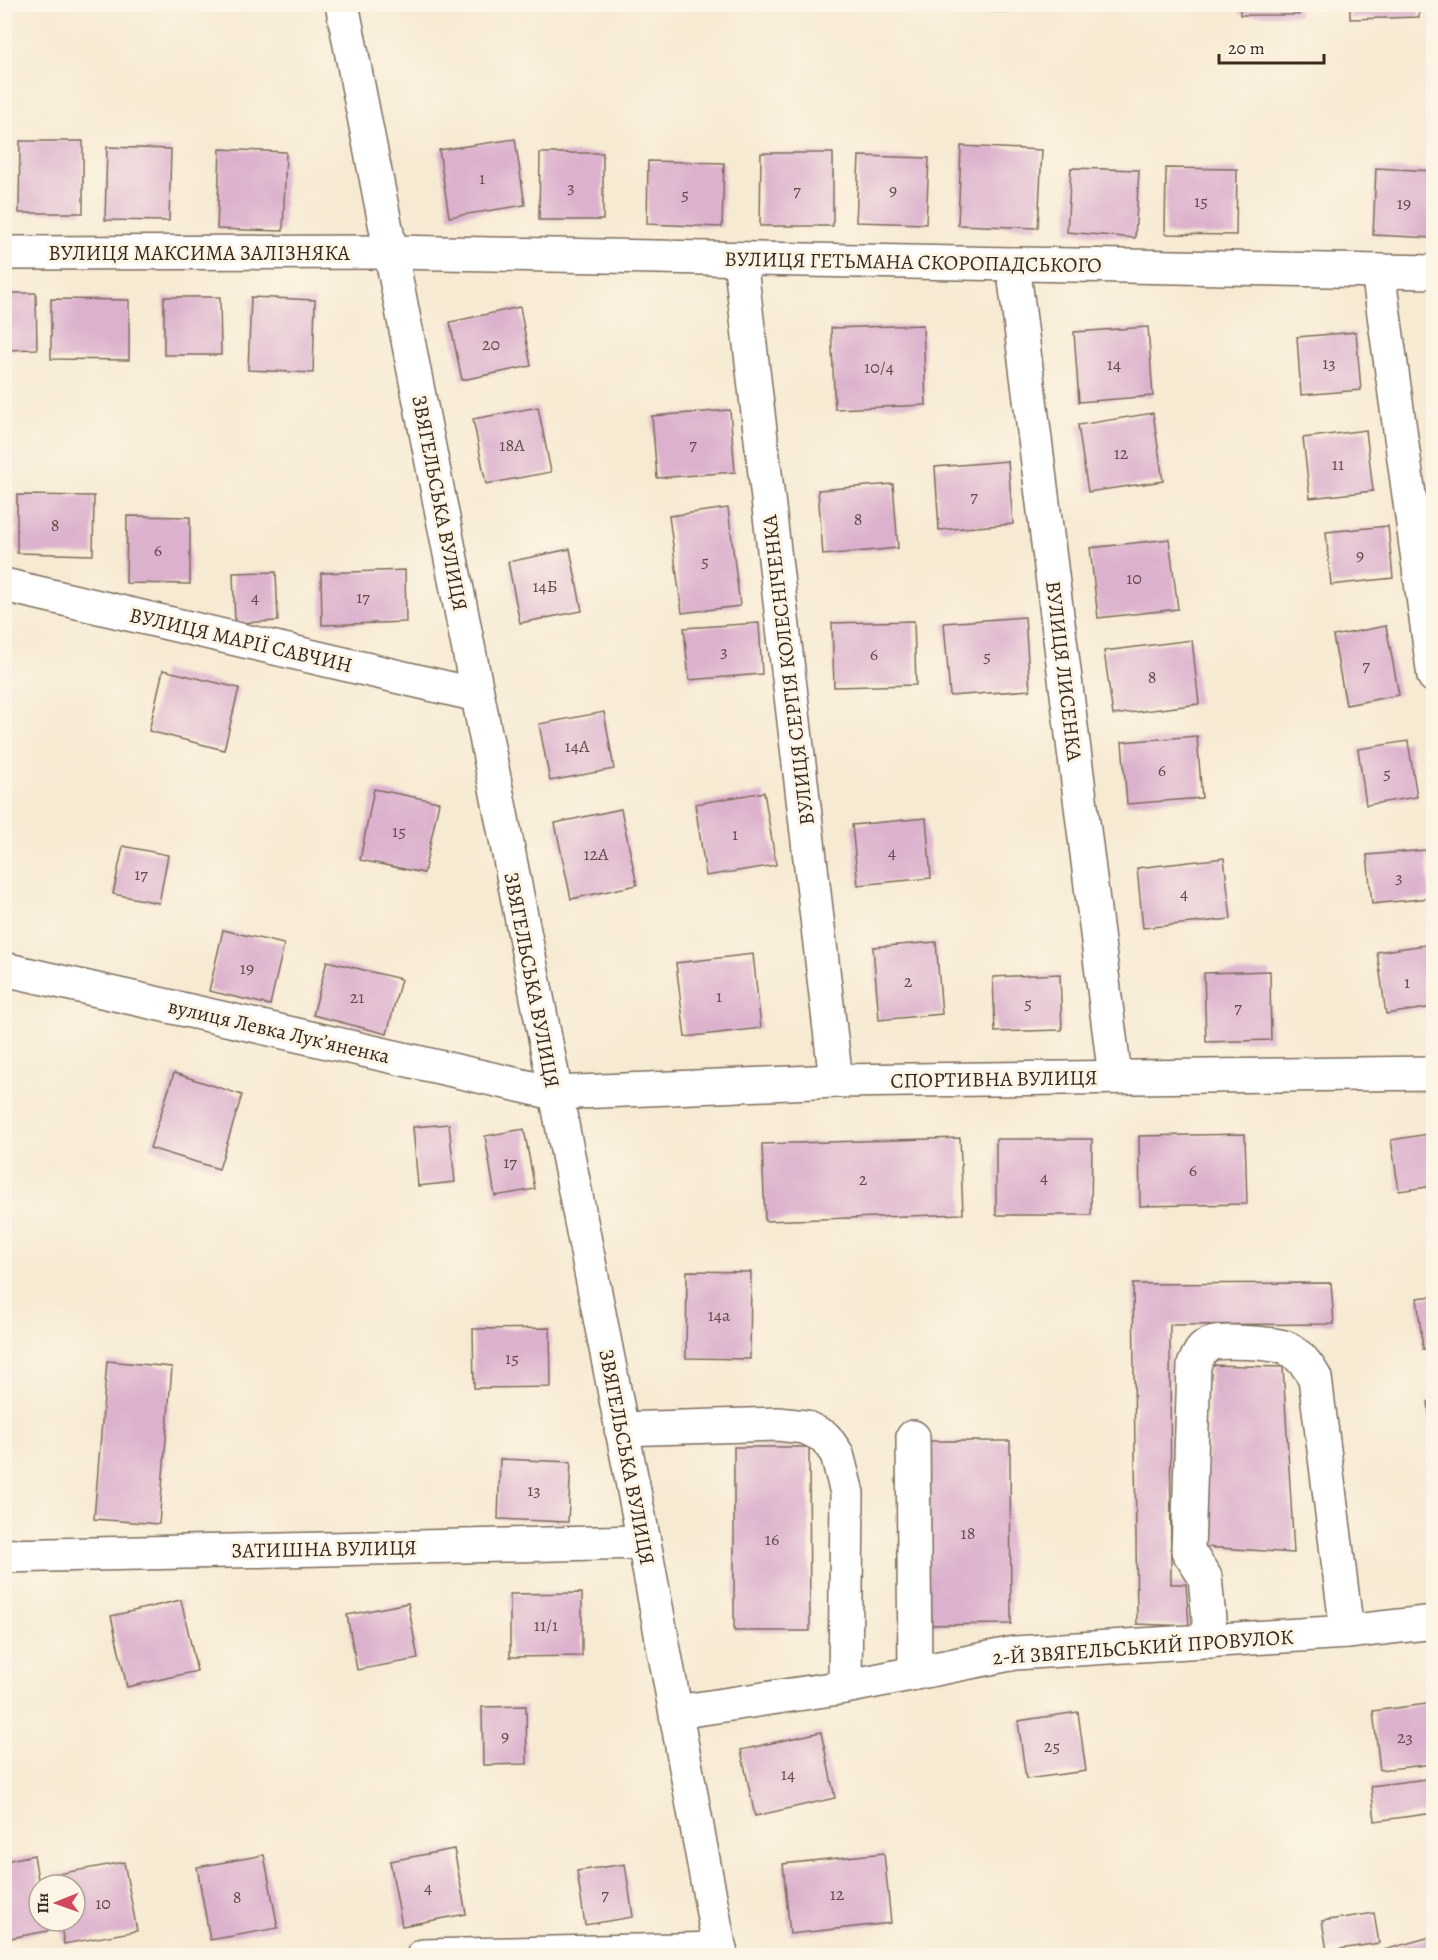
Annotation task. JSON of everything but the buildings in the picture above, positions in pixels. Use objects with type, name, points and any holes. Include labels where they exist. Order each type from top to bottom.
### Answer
[{"type":"street","name":"ЗВЯГЕЛЬСЬКА ВУЛИЦЯ","points":[[342,4],[393,252],[554,1093],[644,1542],[721,1952]]},
{"type":"street","name":"ВУЛИЦЯ МАКСИМА ЗАЛІЗНЯКА","points":[[4,253],[393,252]]},
{"type":"street","name":"ВУЛИЦЯ ГЕТЬМАНА СКОРОПАДСЬКОГО","points":[[393,252],[1434,272]]},
{"type":"street","name":"ВУЛИЦЯ СЕРГІЯ КОЛЕСНІЧЕНКА","points":[[740,259],[836,1081]]},
{"type":"street","name":"ВУЛИЦЯ ЛИСЕНКА","points":[[1013,264],[1115,1077]]},
{"type":"street","points":[[1378,271],[1434,676]]},
{"type":"street","name":"ВУЛИЦЯ МАРІЇ САВЧИН","points":[[4,585],[477,695]]},
{"type":"street","name":"вулиця Левка Лукʼяненка","points":[[4,969],[554,1093]]},
{"type":"street","name":"СПОРТИВНА ВУЛИЦЯ","points":[[554,1093],[836,1081],[1434,1073]]},
{"type":"street","points":[[1211,1641],[1205,1577],[1188,1551],[1194,1365],[1199,1352],[1210,1344],[1222,1342],[1284,1347],[1306,1361],[1315,1378],[1347,1632]]},
{"type":"street","points":[[621,1429],[778,1424],[805,1427],[825,1437],[837,1454],[847,1494],[844,1687]]},
{"type":"street","points":[[913,1437],[915,1673]]},
{"type":"street","name":"ЗАТИШНА ВУЛИЦЯ","points":[[4,1556],[644,1542]]},
{"type":"street","name":"2-Й ЗВЯГЕЛЬСЬКИЙ ПРОВУЛОК","points":[[676,1712],[844,1687],[1015,1653],[1347,1632],[1434,1622]]},
{"type":"street","points":[[423,1956],[721,1952]]}]
